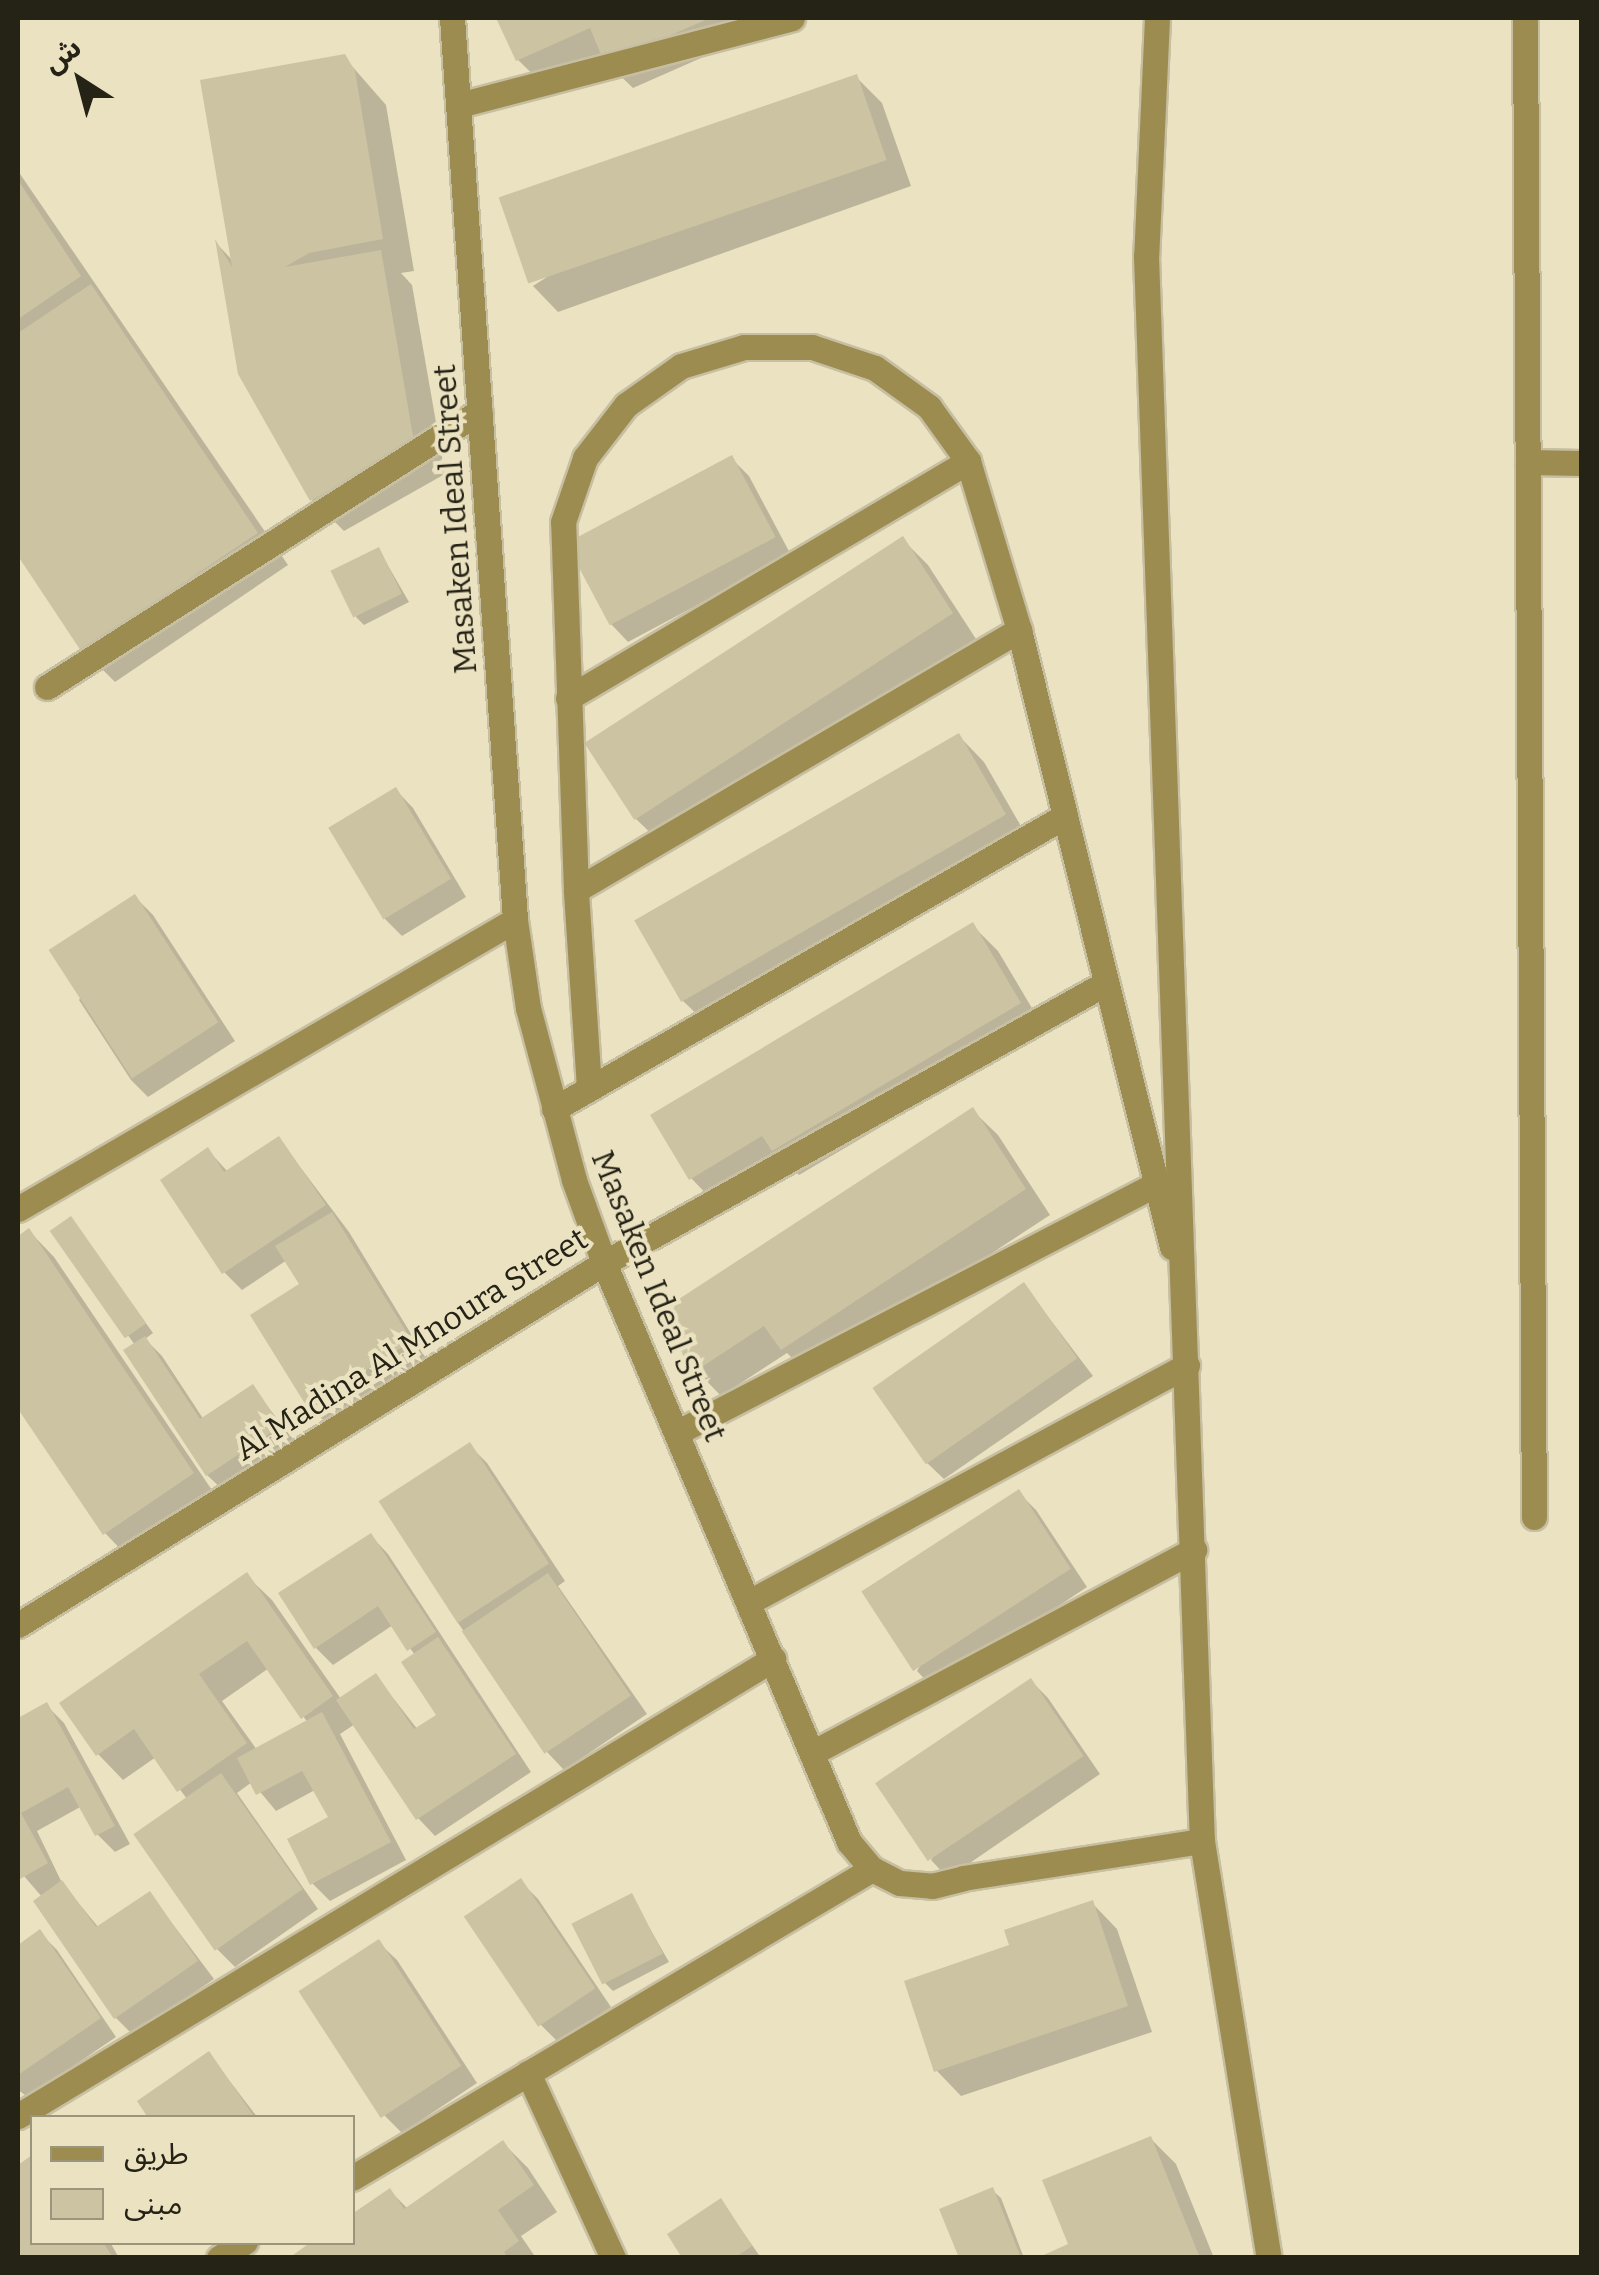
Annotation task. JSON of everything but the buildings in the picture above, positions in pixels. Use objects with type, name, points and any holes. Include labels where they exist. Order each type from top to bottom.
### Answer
[{"type":"street","name":"Masaken Ideal Street","points":[[452,18],[515,920],[528,1008],[554,1109],[604,1263],[849,1842],[872,1869]]},
{"type":"street","points":[[458,104],[792,18]]},
{"type":"street","points":[[1157,18],[1146,256],[1202,1841],[1270,2258]]},
{"type":"street","points":[[1526,18],[1534,1517]]},
{"type":"street","points":[[590,1088],[576,890],[563,522],[585,458],[626,405],[680,366],[744,346],[812,347],[874,368],[929,407],[968,461],[1019,630],[1185,1300]]},
{"type":"street","points":[[47,687],[480,411]]},
{"type":"street","points":[[568,698],[968,461]]},
{"type":"street","points":[[1528,462],[1582,463]]},
{"type":"street","points":[[576,890],[1019,630]]},
{"type":"street","points":[[554,1109],[1065,816]]},
{"type":"street","points":[[18,1209],[515,920]]},
{"type":"street","name":"Al Madina Al Mnoura Street","points":[[18,1625],[604,1263],[1106,984]]},
{"type":"street","points":[[678,1432],[1156,1184]]},
{"type":"street","points":[[749,1602],[1187,1364]]},
{"type":"street","points":[[812,1753],[1194,1550]]},
{"type":"street","points":[[18,2116],[773,1659]]},
{"type":"street","points":[[355,2176],[872,1869],[900,1883],[932,1886],[1202,1841]]},
{"type":"street","points":[[528,2074],[613,2258]]}]
